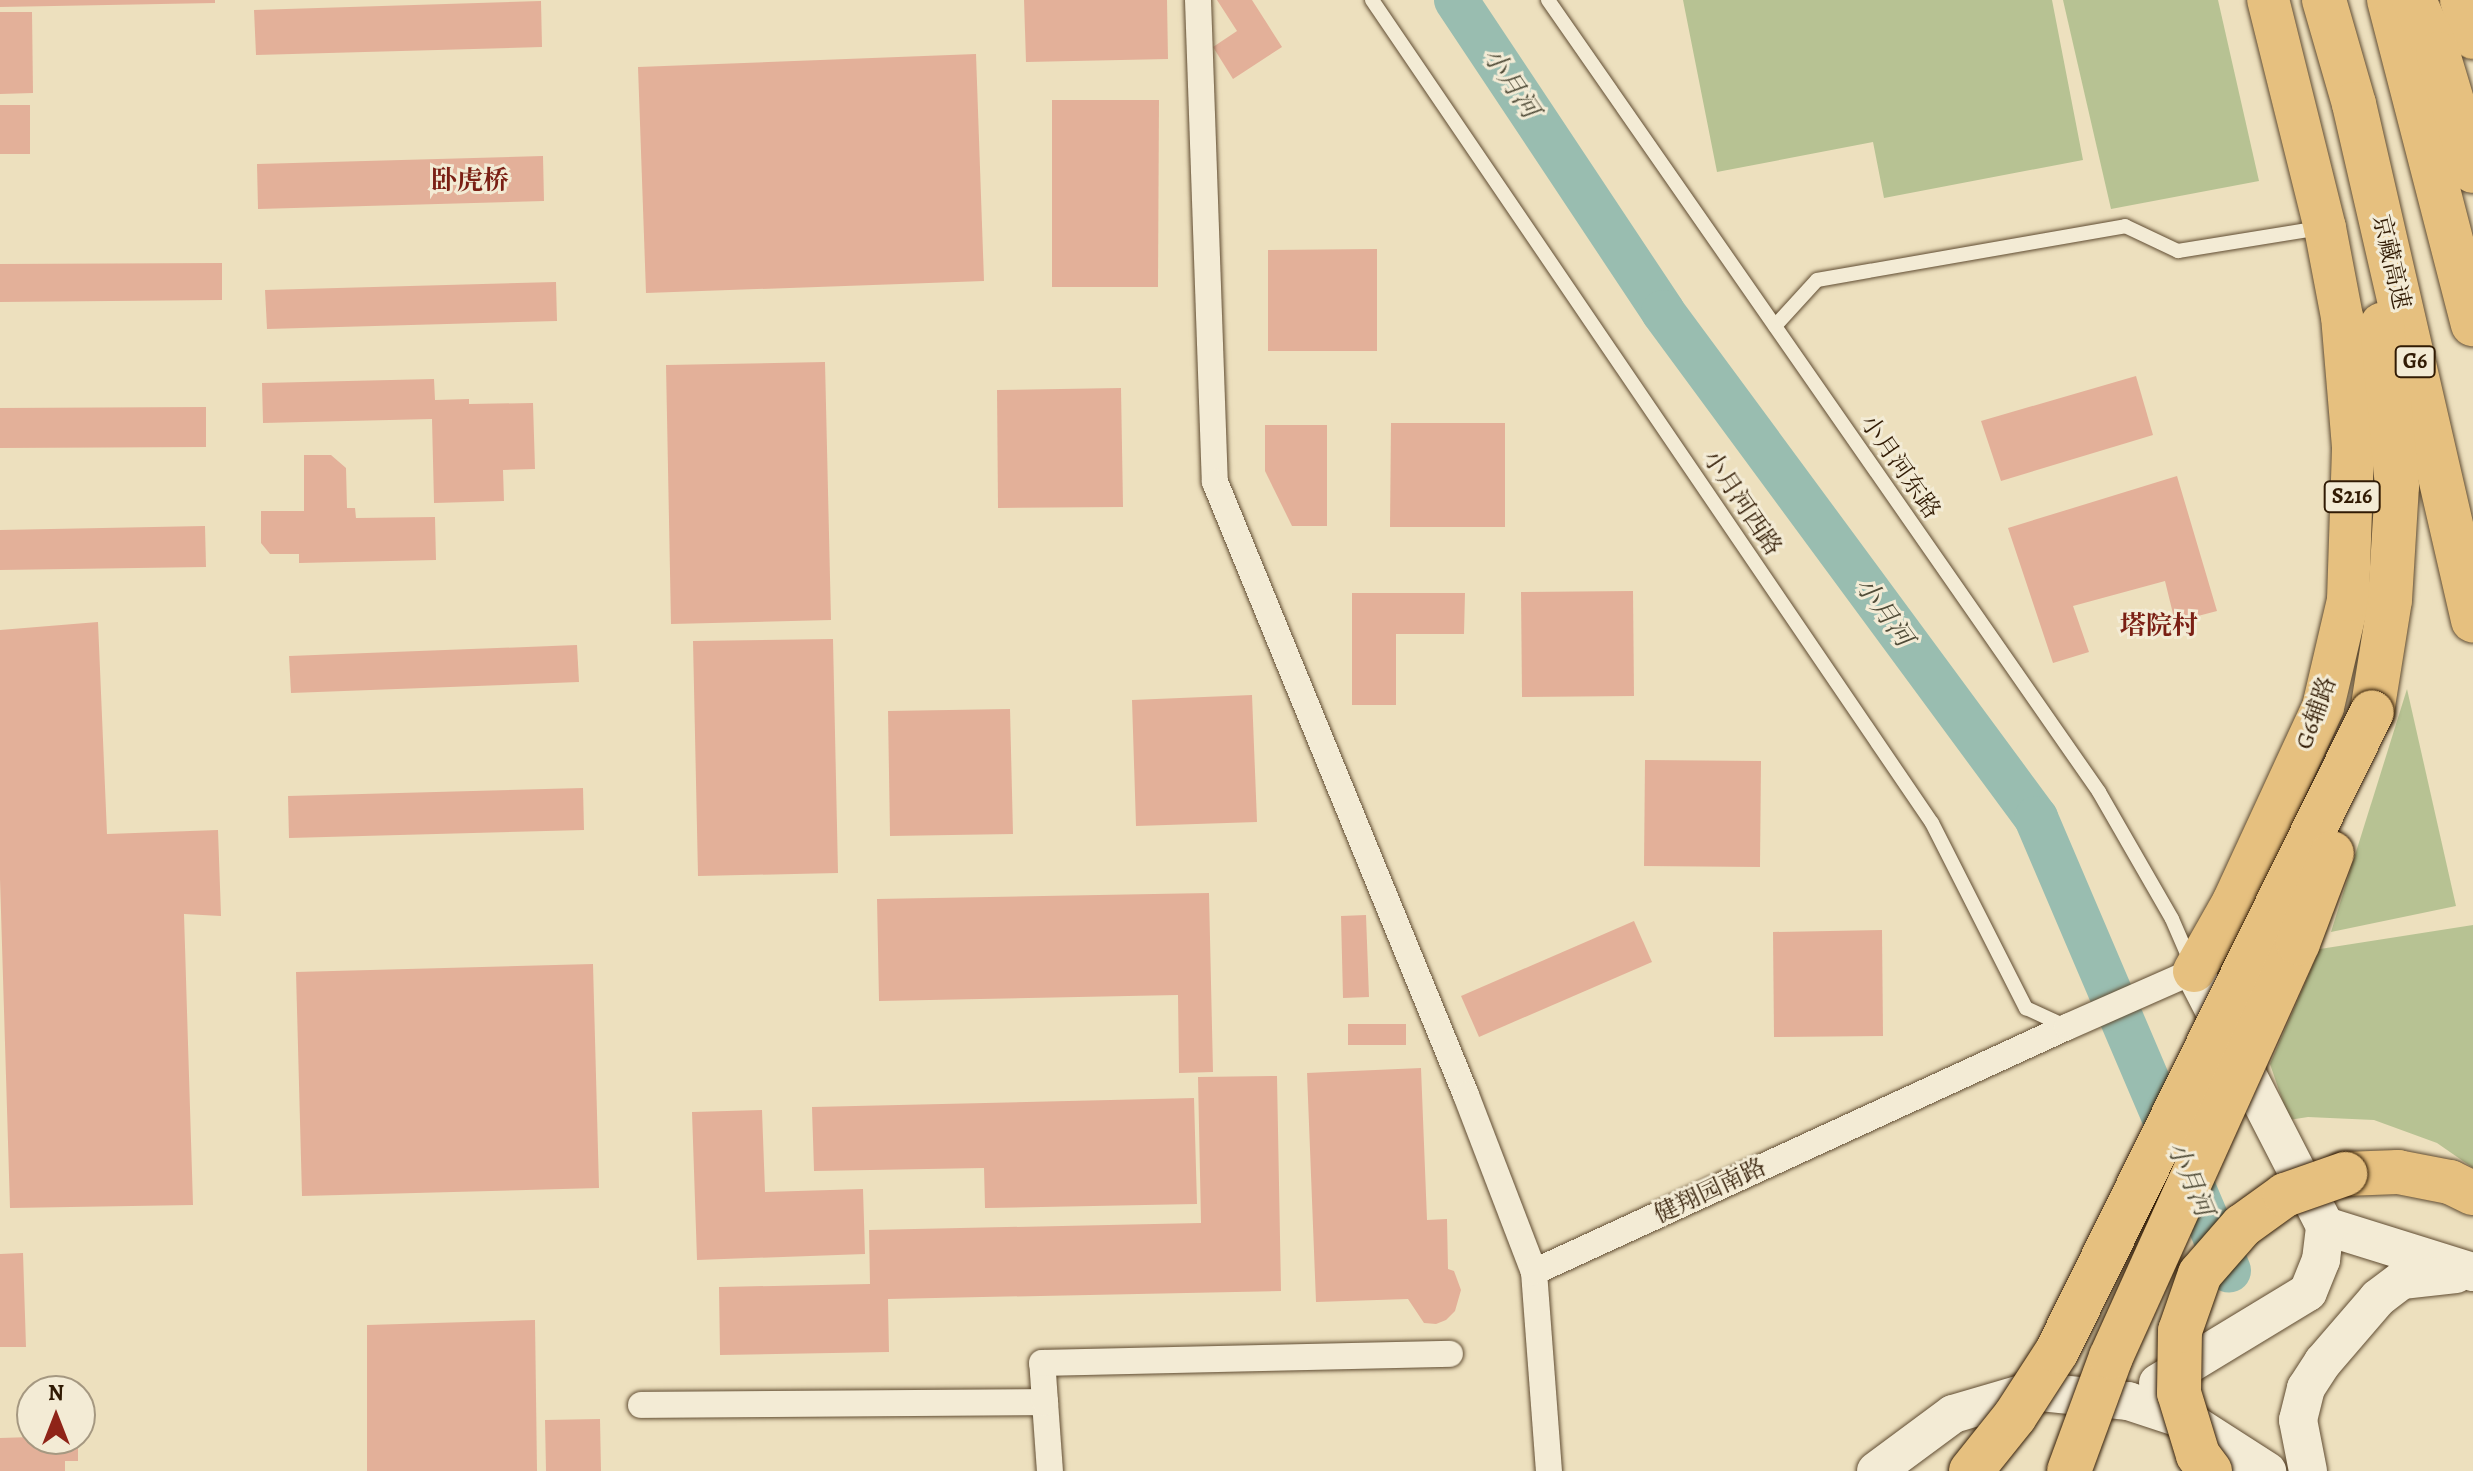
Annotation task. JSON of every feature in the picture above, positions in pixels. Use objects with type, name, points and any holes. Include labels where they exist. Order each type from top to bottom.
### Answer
[{"type":"highway","name":"京藏高速","points":[[2324,0],[2354,104],[2473,620]]},
{"type":"highway","points":[[2389,0],[2473,324]]},
{"type":"highway","points":[[2414,0],[2438,54],[2473,171]]},
{"type":"highway","points":[[2069,1471],[2111,1357],[2298,943],[2344,824],[2372,712],[2390,600],[2397,486],[2386,355],[2354,104]]},
{"type":"highway","points":[[1971,1471],[2015,1416],[2057,1351],[2372,712]]},
{"type":"highway","points":[[2210,1471],[2198,1455],[2179,1393],[2180,1331],[2200,1274],[2242,1226],[2285,1195],[2345,1174],[2398,1172],[2450,1182],[2473,1193]]},
{"type":"main road","name":"G6辅路","points":[[2194,971],[2233,902],[2323,707],[2348,600],[2353,447],[2342,317],[2325,228],[2268,0]]},
{"type":"main road","points":[[2461,0],[2473,38]]},
{"type":"street","points":[[1198,0],[1215,482],[1466,1095],[1534,1272],[1549,1471]]},
{"type":"street","points":[[2128,1401],[2308,1292],[2321,1260],[2325,1226],[2194,971]]},
{"type":"street","name":"健翔园南路","points":[[1534,1272],[2194,971]]},
{"type":"street","points":[[2325,1226],[2473,1272]]},
{"type":"street","points":[[2308,1471],[2298,1420],[2306,1388],[2323,1362],[2378,1298],[2402,1280],[2428,1274],[2473,1272]]},
{"type":"street","points":[[1050,1471],[1042,1363],[1450,1354]]},
{"type":"street","points":[[1876,1471],[1953,1414],[2031,1391],[2128,1401],[2189,1421],[2267,1471]]},
{"type":"street","points":[[641,1405],[1045,1402]]},
{"type":"lane","name":"小月河西路","points":[[1372,0],[1932,823],[2026,1008],[2067,1027]]},
{"type":"lane","name":"小月河东路","points":[[1548,0],[2099,792],[2172,919],[2194,971]]},
{"type":"lane","points":[[1775,326],[1817,280],[2125,226],[2178,251],[2325,228]]},
{"type":"green space","points":[[1683,0],[2052,0],[2083,160],[1884,198],[1873,142],[1717,172]]},
{"type":"green space","points":[[2063,0],[2218,0],[2259,181],[2111,209]]},
{"type":"green space","points":[[2407,689],[2456,906],[2331,932]]},
{"type":"green space","points":[[2473,925],[2473,1168],[2437,1143],[2374,1120],[2308,1117],[2289,1120],[2270,1064],[2320,949]]},
{"type":"building","points":[[0,0],[215,0],[215,3],[0,7]]},
{"type":"building","points":[[1024,0],[1167,0],[1168,59],[1026,62]]},
{"type":"building","points":[[1217,0],[1252,0],[1282,47],[1233,79],[1213,47],[1237,31]]},
{"type":"building","points":[[541,1],[542,47],[256,55],[254,10]]},
{"type":"building","points":[[0,12],[32,12],[33,93],[0,94]]},
{"type":"building","points":[[976,54],[984,281],[646,293],[638,67]]},
{"type":"building","points":[[1052,100],[1159,100],[1158,287],[1052,287]]},
{"type":"building","points":[[0,105],[30,105],[30,154],[0,154]]},
{"type":"building","points":[[543,156],[544,201],[258,209],[257,164]]},
{"type":"building","points":[[1377,249],[1377,351],[1268,351],[1268,250]]},
{"type":"building","points":[[222,263],[222,300],[0,302],[0,264]]},
{"type":"building","points":[[556,282],[557,321],[267,329],[265,290]]},
{"type":"building","points":[[825,362],[831,620],[671,624],[666,365]]},
{"type":"building","points":[[2136,376],[2153,435],[2001,481],[1981,421]]},
{"type":"building","points":[[434,379],[435,400],[469,399],[469,404],[533,403],[535,469],[503,470],[504,501],[434,503],[432,419],[263,423],[262,383]]},
{"type":"building","points":[[1121,388],[1123,507],[998,508],[997,390]]},
{"type":"building","points":[[206,407],[206,447],[0,448],[0,408]]},
{"type":"building","points":[[1391,423],[1505,423],[1505,527],[1390,527]]},
{"type":"building","points":[[1265,425],[1327,425],[1327,526],[1292,526],[1265,471]]},
{"type":"building","points":[[304,455],[331,455],[346,468],[347,508],[355,508],[356,518],[435,517],[436,560],[299,563],[299,554],[270,554],[261,543],[261,511],[304,511]]},
{"type":"building","points":[[2177,476],[2217,611],[2175,622],[2165,581],[2073,606],[2089,652],[2053,663],[2008,528]]},
{"type":"building","points":[[205,526],[206,567],[0,570],[0,530]]},
{"type":"building","points":[[1633,591],[1634,696],[1522,697],[1521,592]]},
{"type":"building","points":[[1352,593],[1465,593],[1464,634],[1396,634],[1396,705],[1352,705]]},
{"type":"building","points":[[98,622],[107,834],[218,830],[221,916],[184,914],[193,1205],[10,1208],[0,879],[0,630]]},
{"type":"building","points":[[833,639],[838,873],[698,876],[693,641]]},
{"type":"building","points":[[577,645],[579,682],[291,693],[289,656]]},
{"type":"building","points":[[1252,695],[1257,822],[1136,826],[1132,700]]},
{"type":"building","points":[[1010,709],[1013,834],[890,836],[888,711]]},
{"type":"building","points":[[1645,760],[1761,761],[1760,867],[1644,866]]},
{"type":"building","points":[[583,788],[584,830],[289,838],[288,796]]},
{"type":"building","points":[[1209,893],[1213,1072],[1179,1073],[1178,995],[879,1001],[877,899]]},
{"type":"building","points":[[1366,915],[1369,997],[1343,998],[1341,916]]},
{"type":"building","points":[[1634,921],[1652,962],[1479,1037],[1461,996]]},
{"type":"building","points":[[1882,930],[1883,1036],[1774,1037],[1773,932]]},
{"type":"building","points":[[593,964],[599,1188],[302,1196],[296,972]]},
{"type":"building","points":[[1348,1024],[1406,1024],[1406,1045],[1348,1045]]},
{"type":"building","points":[[1421,1068],[1427,1220],[1447,1219],[1448,1269],[1454,1271],[1461,1290],[1455,1311],[1436,1324],[1424,1323],[1408,1299],[1316,1302],[1307,1073]]},
{"type":"building","points":[[1277,1076],[1281,1291],[888,1299],[889,1352],[720,1355],[719,1287],[870,1284],[869,1230],[1201,1223],[1198,1077]]},
{"type":"building","points":[[1194,1098],[1197,1204],[985,1208],[984,1168],[814,1171],[812,1107]]},
{"type":"building","points":[[762,1110],[765,1192],[863,1189],[865,1254],[697,1260],[692,1112]]},
{"type":"building","points":[[23,1253],[26,1347],[0,1347],[0,1254]]},
{"type":"building","points":[[535,1320],[537,1471],[367,1471],[367,1325]]},
{"type":"building","points":[[600,1419],[601,1471],[546,1471],[545,1420]]},
{"type":"building","points":[[0,1438],[16,1438],[16,1455],[78,1455],[78,1461],[65,1461],[65,1471],[0,1471]]},
{"type":"waterway","name":"小月河","points":[[1456,0],[1663,312],[2036,818],[2229,1271]]},
{"type":"district","name":"卧虎桥","points":[[470,181]]},
{"type":"district","name":"塔院村","points":[[2159,626]]}]
